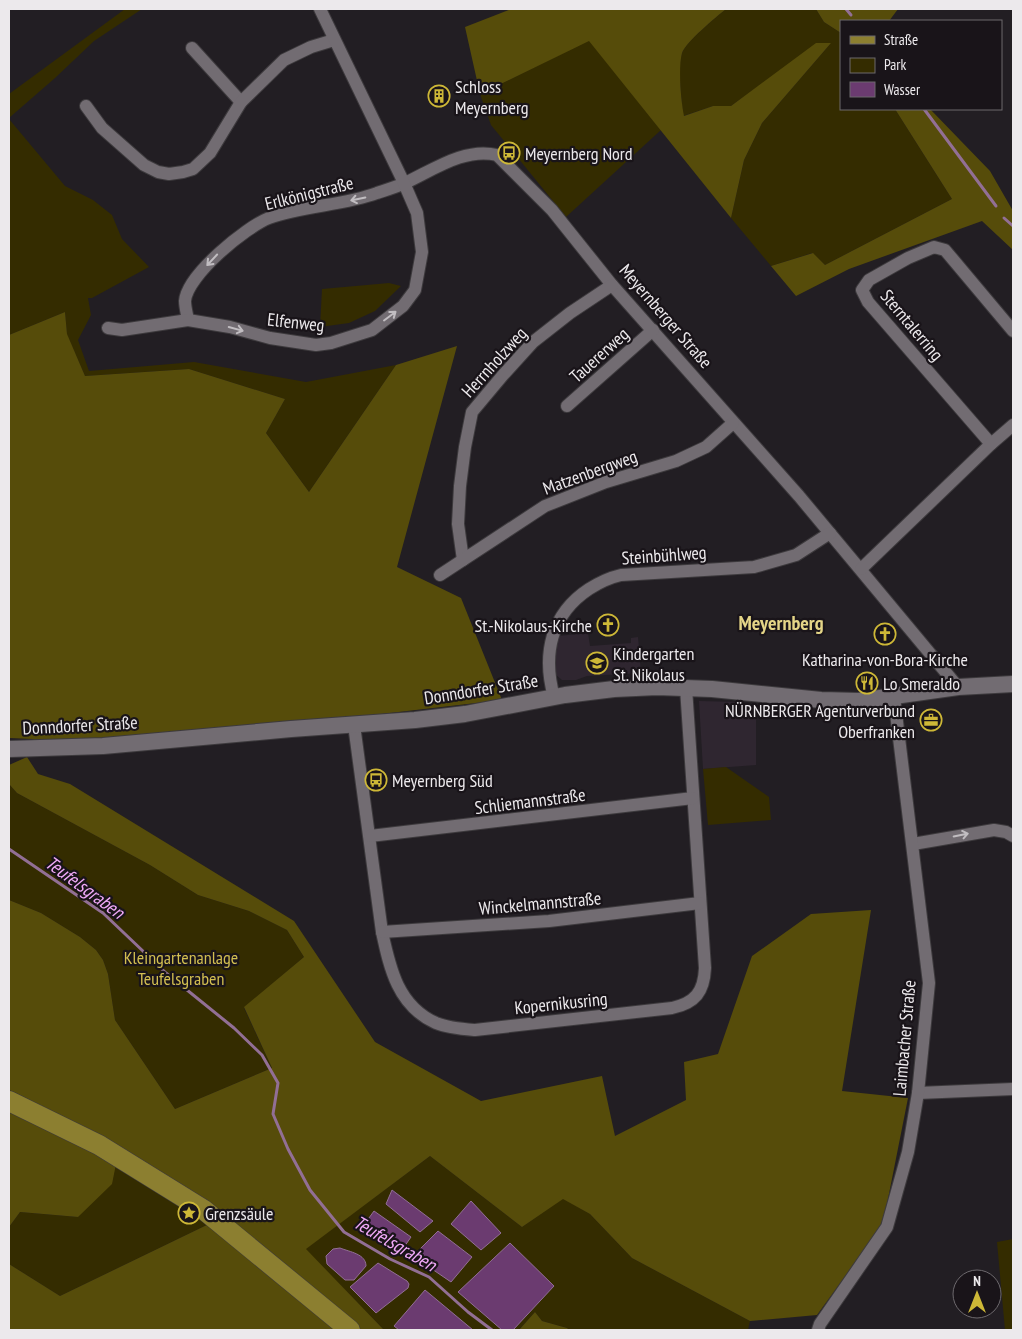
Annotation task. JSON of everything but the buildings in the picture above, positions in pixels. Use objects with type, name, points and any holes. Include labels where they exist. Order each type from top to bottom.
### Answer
[{"type":"main road","points":[[9,1101],[99,1145],[204,1210],[350,1330]]},
{"type":"street","points":[[320,9],[404,183]]},
{"type":"street","points":[[86,106],[102,128],[144,165],[158,172],[169,174],[192,169],[210,153],[241,102],[284,60],[311,47],[334,40]]},
{"type":"street","points":[[192,48],[241,102]]},
{"type":"street","name":"Meyernberger Straße","points":[[404,183],[436,167],[474,154],[486,153],[497,155],[552,210],[612,285],[799,496],[958,687]]},
{"type":"street","name":"Erlkönigstraße","points":[[188,320],[185,301],[193,283],[213,258],[235,240],[268,218],[364,198],[404,183]]},
{"type":"street","name":"Elfenweg","points":[[108,328],[122,330],[188,320],[230,327],[270,338],[316,345],[331,343],[372,330],[403,306],[415,290],[422,252],[417,213],[404,183]]},
{"type":"street","name":"Sterntalerring","points":[[991,444],[868,302],[862,290],[869,280],[908,258],[934,248],[944,250],[1013,331]]},
{"type":"street","name":"Herrnholzweg","points":[[462,560],[458,524],[459,496],[465,446],[472,412],[534,342],[570,313],[612,285]]},
{"type":"street","name":"Tauererweg","points":[[568,406],[653,330]]},
{"type":"street","name":"Matzenbergweg","points":[[462,560],[545,506],[606,482],[676,460],[706,447],[733,423]]},
{"type":"street","points":[[861,569],[1013,425]]},
{"type":"street","name":"Steinbühlweg","points":[[554,697],[550,683],[549,660],[550,646],[556,627],[564,611],[575,598],[607,578],[621,575],[754,566],[796,555],[830,533]]},
{"type":"street","points":[[440,575],[462,560]]},
{"type":"street","points":[[958,687],[1013,684]]},
{"type":"street","name":"Donndorfer Straße","points":[[13,748],[103,746],[354,725],[465,714],[554,697],[614,689],[686,688],[821,700],[859,701],[958,687]]},
{"type":"street","name":"Kopernikusring","points":[[354,725],[382,932],[389,966],[401,993],[422,1015],[437,1023],[454,1028],[475,1030],[672,1008],[686,1005],[695,998],[705,978],[705,968],[686,688]]},
{"type":"street","name":"Laimbacher Straße","points":[[818,1330],[820,1324],[887,1227],[908,1152],[918,1093],[929,983],[894,696]]},
{"type":"street","name":"Schliemannstraße","points":[[370,836],[693,798]]},
{"type":"street","points":[[913,844],[994,830],[1006,832],[1013,836]]},
{"type":"street","name":"Winckelmannstraße","points":[[382,932],[549,921],[700,903]]},
{"type":"street","points":[[918,1093],[1013,1089]]},
{"type":"shaded area","points":[[511,9],[726,9],[695,36],[682,53],[680,76],[684,116],[713,106],[731,106],[816,43],[831,43],[762,123],[744,160],[731,218],[589,41],[480,94],[465,27]]},
{"type":"shaded area","points":[[816,9],[898,9],[890,20],[840,20],[840,32],[824,22]]},
{"type":"shaded area","points":[[896,110],[931,110],[990,171],[1013,211],[1013,250],[982,221],[849,269],[796,296],[771,266],[813,253],[825,265],[952,199]]},
{"type":"shaded area","points":[[65,312],[67,334],[85,376],[189,369],[285,399],[266,433],[309,492],[396,365],[457,346],[397,567],[461,598],[502,700],[235,731],[46,745],[32,739],[9,738],[9,335]]},
{"type":"shaded area","name":"Kindergarten St. Nikolaus","points":[[588,633],[590,646],[631,643],[631,638],[638,637],[641,673],[587,676],[576,680],[562,680],[554,673],[555,654],[559,636]]},
{"type":"shaded area","points":[[699,701],[737,702],[738,714],[756,715],[756,765],[703,769]]},
{"type":"shaded area","points":[[27,757],[38,774],[70,784],[294,921],[375,1042],[481,1101],[602,1076],[615,1136],[686,1100],[684,1062],[718,1054],[752,956],[811,914],[871,910],[842,1091],[908,1098],[883,1224],[817,1315],[750,1321],[632,1258],[590,1214],[563,1199],[522,1227],[430,1156],[306,1249],[384,1330],[361,1330],[245,1233],[28,1099],[9,1090],[9,900],[41,913],[80,937],[96,950],[103,960],[108,974],[115,1020],[175,1109],[272,1068],[244,1007],[304,957],[287,930],[249,911],[198,895],[150,865],[17,793],[9,784],[9,765]]},
{"type":"shaded area","points":[[9,1108],[116,1164],[112,1184],[78,1217],[20,1212],[9,1227]]},
{"type":"shaded area","points":[[213,1222],[342,1330],[9,1330],[9,1264],[60,1296]]},
{"type":"shaded area","points":[[535,1312],[542,1321],[569,1330],[519,1330]]},
{"type":"green space","points":[[125,9],[142,9],[94,41],[9,118],[9,94]]},
{"type":"green space","points":[[726,9],[816,9],[824,22],[840,32],[840,110],[896,110],[952,199],[825,265],[812,253],[771,266],[731,218],[744,160],[762,123],[831,43],[759,86],[731,106],[713,106],[683,116],[680,75],[682,53],[695,36]]},
{"type":"green space","points":[[589,40],[661,130],[566,217],[491,125],[480,94]]},
{"type":"green space","points":[[9,119],[65,186],[93,200],[112,215],[122,239],[149,267],[92,298],[88,298],[91,315],[78,340],[89,371],[194,362],[306,382],[396,365],[309,492],[266,433],[285,399],[189,369],[85,376],[67,335],[65,312],[9,335]]},
{"type":"green space","points":[[389,283],[401,286],[375,311],[349,323],[320,327],[322,289]]},
{"type":"green space","points":[[726,767],[769,797],[771,820],[708,825],[703,769]]},
{"type":"green space","name":"Kleingartenanlage Teufelsgraben","points":[[9,784],[17,793],[150,865],[198,895],[249,911],[287,930],[304,957],[244,1008],[272,1068],[175,1109],[115,1020],[108,974],[103,960],[96,950],[80,937],[41,913],[9,900]]},
{"type":"green space","points":[[430,1156],[522,1227],[563,1198],[590,1214],[632,1258],[750,1321],[748,1330],[569,1330],[542,1321],[535,1312],[519,1330],[513,1330],[554,1286],[458,1292],[502,1330],[473,1330],[425,1290],[395,1327],[399,1330],[384,1330],[305,1249]],"holes":[[[393,1190],[432,1221],[386,1205]]]},
{"type":"green space","points":[[116,1164],[213,1222],[60,1296],[9,1264],[9,1227],[20,1212],[78,1217]]},
{"type":"green space","points":[[1013,1239],[1013,1330],[1005,1330],[1002,1269],[999,1269],[997,1242]]},
{"type":"water","points":[[392,1190],[433,1221],[420,1232],[386,1204]]},
{"type":"water","points":[[471,1201],[501,1233],[481,1250],[451,1224]]},
{"type":"water","points":[[374,1211],[411,1237],[402,1250],[361,1229]]},
{"type":"water","points":[[438,1231],[472,1257],[451,1282],[413,1256]]},
{"type":"water","points":[[510,1243],[554,1286],[513,1330],[502,1330],[458,1292]]},
{"type":"water","points":[[340,1248],[357,1254],[365,1262],[366,1266],[354,1280],[345,1280],[327,1264],[326,1256],[333,1249]]},
{"type":"water","points":[[378,1263],[409,1284],[408,1288],[376,1313],[350,1287]]},
{"type":"water","points":[[425,1290],[473,1330],[399,1330],[394,1326]]},
{"type":"waterway","points":[[846,9],[851,15]]},
{"type":"waterway","points":[[925,110],[996,206]]},
{"type":"waterway","points":[[1004,218],[1013,226]]},
{"type":"waterway","name":"Teufelsgraben","points":[[9,849],[103,913],[166,973],[234,1028],[262,1055],[278,1083],[273,1114],[288,1149],[310,1190],[344,1232],[390,1259],[429,1277],[468,1312],[492,1330]]},
{"type":"place","name":"Schloss Meyernberg","points":[[439,96]]},
{"type":"place","name":"Meyernberg Nord","points":[[509,153]]},
{"type":"place","name":"St.-Nikolaus-Kirche","points":[[608,625]]},
{"type":"place","name":"Katharina-von-Bora-Kirche","points":[[885,634]]},
{"type":"place","name":"Kindergarten St. Nikolaus","points":[[597,663]]},
{"type":"place","name":"Lo Smeraldo","points":[[867,683]]},
{"type":"place","name":"NÜRNBERGER Agenturverbund Oberfranken","points":[[931,720]]},
{"type":"place","name":"Meyernberg Süd","points":[[376,780]]},
{"type":"place","name":"Grenzsäule","points":[[189,1213]]},
{"type":"district","name":"Meyernberg","points":[[781,623]]}]
